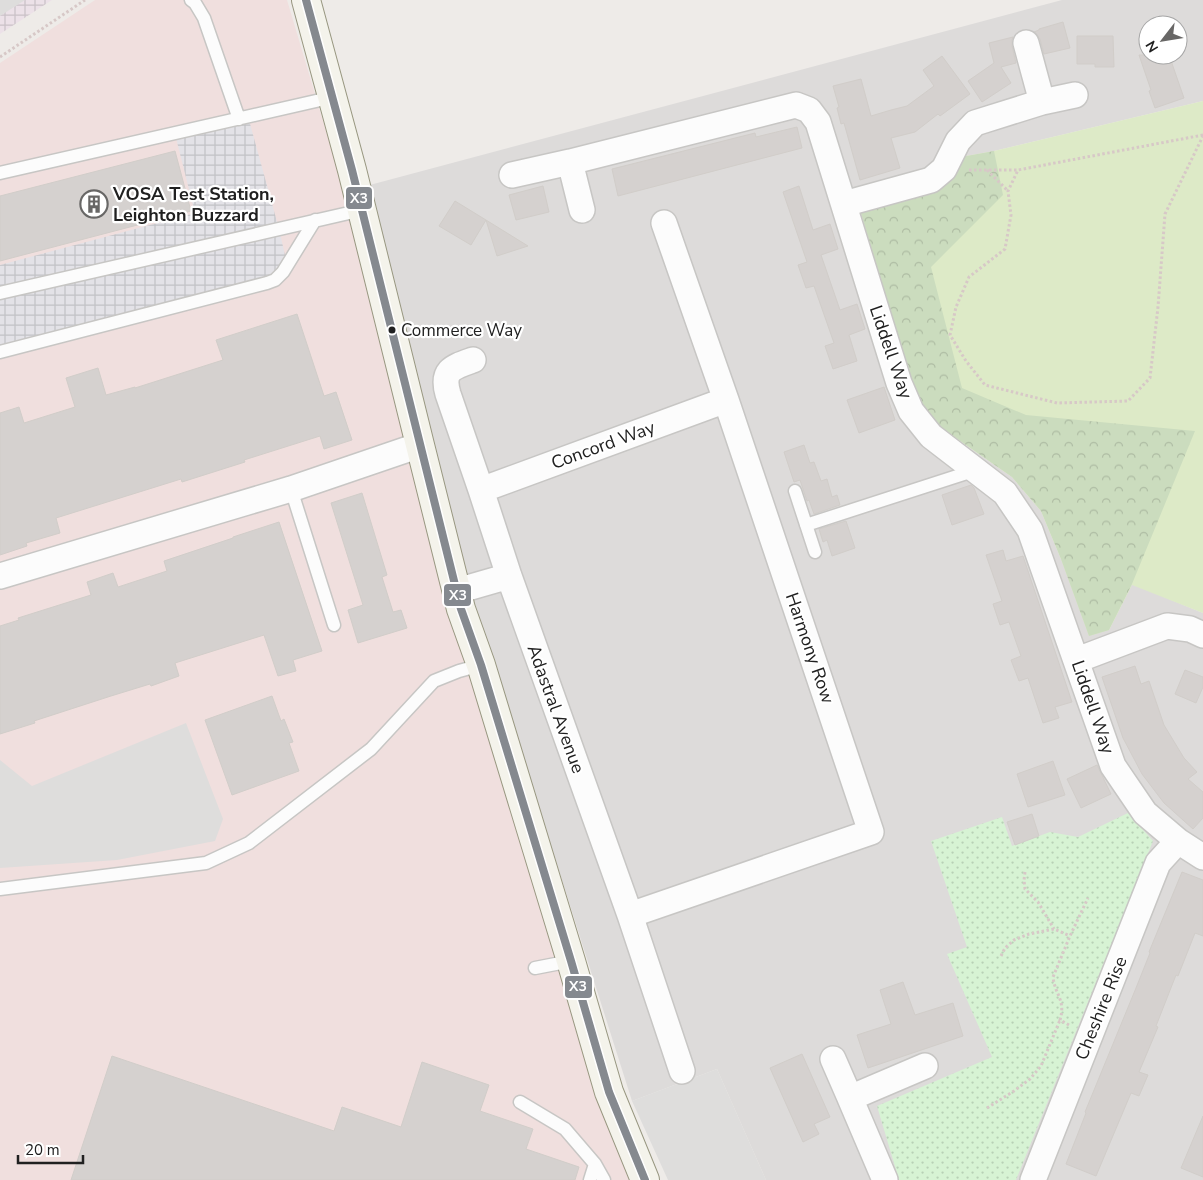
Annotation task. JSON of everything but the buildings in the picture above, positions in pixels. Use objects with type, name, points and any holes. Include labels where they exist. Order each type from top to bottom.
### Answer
[{"type":"street","points":[[306,0],[352,170],[461,609],[481,665],[572,961],[609,1092],[645,1180]]},
{"type":"street","points":[[1026,44],[1042,102]]},
{"type":"street","points":[[844,204],[931,180],[944,169],[958,141],[975,123],[1042,102],[1075,95]]},
{"type":"street","name":"Liddell Way","points":[[512,175],[796,105],[809,110],[818,122],[899,383],[911,411],[931,436],[1006,493],[1030,530],[1113,766],[1146,813],[1178,840],[1203,857]]},
{"type":"street","points":[[570,162],[582,210]]},
{"type":"street","name":"Harmony Row","points":[[630,915],[872,832],[664,223]]},
{"type":"street","name":"Adastral Avenue","points":[[473,360],[454,367],[446,375],[445,385],[508,576],[630,915],[682,1071]]},
{"type":"street","name":"Concord Way","points":[[481,490],[726,400]]},
{"type":"street","points":[[0,576],[291,489],[420,446]]},
{"type":"street","points":[[457,591],[508,576]]},
{"type":"street","points":[[1076,660],[1167,626],[1190,629],[1203,635]]},
{"type":"street","name":"Cheshire Rise","points":[[1033,1180],[1158,863],[1178,840]]},
{"type":"street","points":[[833,1059],[885,1180]]},
{"type":"street","points":[[850,1098],[925,1066]]},
{"type":"lane","points":[[191,0],[204,18],[239,119]]},
{"type":"lane","points":[[0,173],[332,97]]},
{"type":"lane","points":[[0,292],[362,210]]},
{"type":"lane","points":[[0,352],[275,280],[283,272],[315,220]]},
{"type":"lane","points":[[806,525],[976,470]]},
{"type":"lane","points":[[291,489],[334,625]]},
{"type":"lane","points":[[795,491],[815,552]]},
{"type":"lane","points":[[0,889],[206,863],[249,843],[371,749],[434,681],[481,665]]},
{"type":"lane","points":[[535,968],[572,961]]},
{"type":"lane","points":[[520,1102],[566,1128],[595,1164],[604,1180]]},
{"type":"lane","points":[[590,1180],[595,1164]]},
{"type":"path","points":[[0,57],[85,0]]},
{"type":"path","points":[[944,169],[1018,170],[1203,136]]},
{"type":"path","points":[[1018,170],[1008,191],[1011,216],[1005,249],[969,277],[956,307],[950,335],[966,361],[985,385],[1056,403],[1128,400],[1150,378],[1165,214],[1203,136]]},
{"type":"path","points":[[987,170],[1008,191]]},
{"type":"path","points":[[1025,872],[1025,889],[1038,902],[1054,929]]},
{"type":"path","points":[[987,1108],[1030,1080],[1042,1066],[1063,1011],[1053,977],[1088,898]]},
{"type":"path","points":[[1001,956],[1005,948],[1014,940],[1029,934],[1054,929],[1070,936]]},
{"type":"path","points":[[1060,1020],[1090,1035]]},
{"type":"shaded area","points":[[0,0],[52,0],[0,34]]},
{"type":"shaded area","points":[[0,0],[25,0],[0,16]]},
{"type":"shaded area","points":[[95,0],[287,0],[484,661],[645,1180],[0,1180],[0,63]]},
{"type":"shaded area","points":[[1062,0],[1203,0],[1203,101],[994,151],[961,157],[931,194],[860,210],[933,422],[1012,477],[1041,511],[1061,559],[1109,630],[1132,584],[1203,613],[1203,1180],[766,1180],[717,1069],[632,1101],[474,607],[366,186]]},
{"type":"shaded area","points":[[249,120],[287,264],[274,278],[0,348],[0,265],[195,213],[176,138]]},
{"type":"shaded area","points":[[186,723],[223,819],[215,841],[117,860],[0,868],[0,760],[32,786]]},
{"type":"shaded area","points":[[717,1069],[766,1180],[668,1180],[632,1101]]},
{"type":"green space","points":[[1203,101],[1203,613],[1132,585],[1109,630],[1089,636],[1041,511],[1012,477],[933,422],[860,210],[931,194],[961,157],[994,151]]},
{"type":"green space","points":[[994,151],[1003,195],[931,267],[962,388],[1026,415],[1195,431],[1132,584],[1109,630],[1089,636],[1041,511],[1012,477],[933,422],[911,383],[860,210],[931,194],[961,157]]},
{"type":"green space","points":[[1128,813],[1153,841],[1016,1180],[899,1180],[877,1106],[992,1057],[947,954],[967,947],[931,841],[1002,817],[1012,846],[1050,832],[1078,837]]},
{"type":"transit line","name":"X3","points":[[306,0],[352,170],[461,609],[481,665],[609,1092],[645,1180]]},
{"type":"place","name":"VOSA Test Station, Leighton Buzzard","points":[[94,204]]},
{"type":"place","name":"Commerce Way","points":[[392,330]]}]
